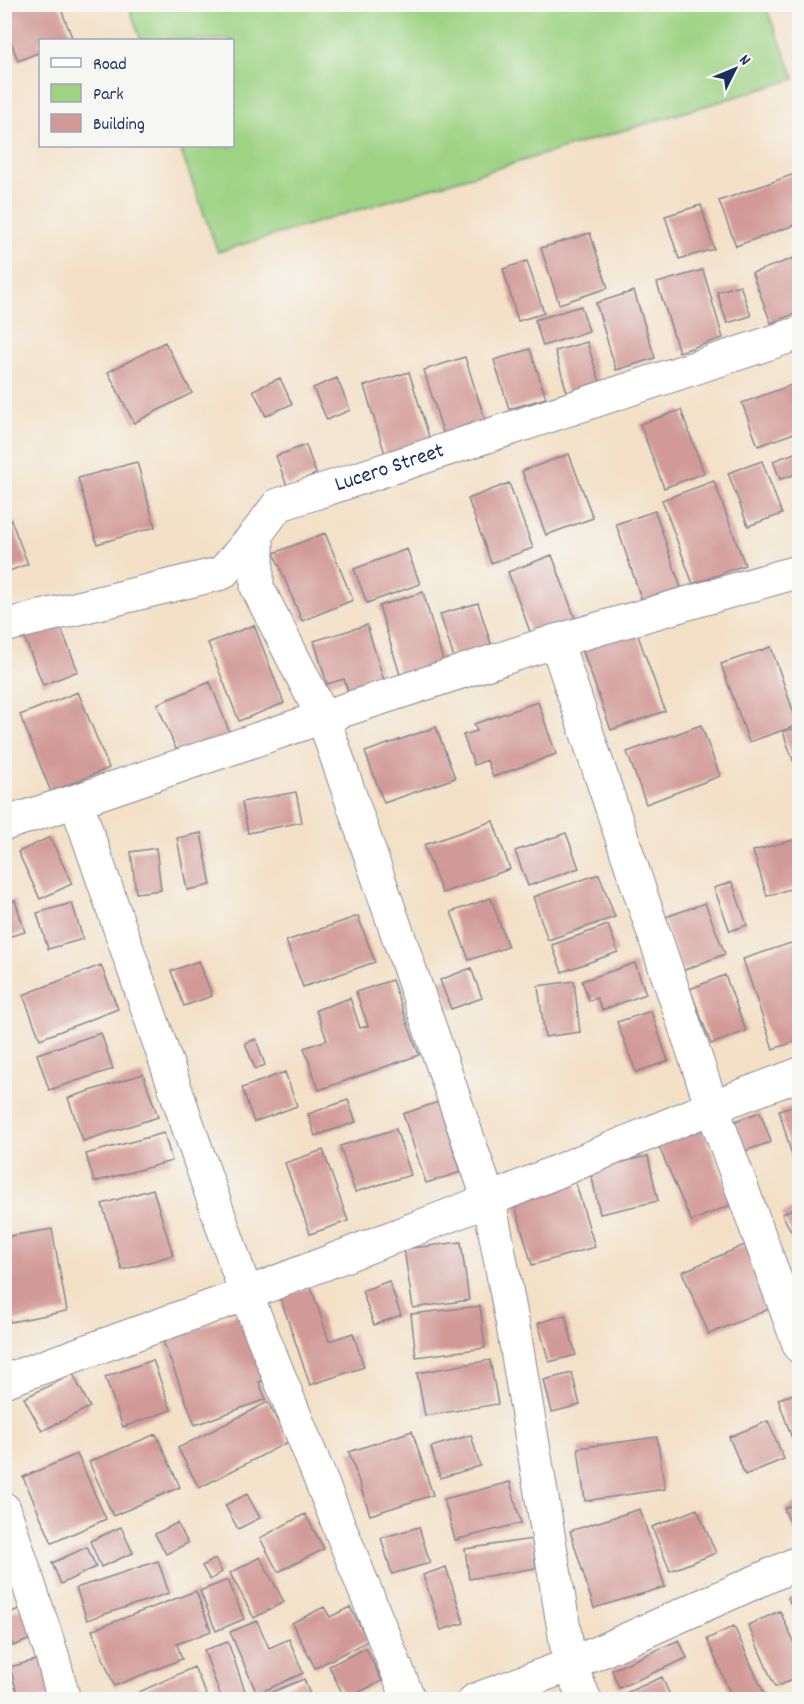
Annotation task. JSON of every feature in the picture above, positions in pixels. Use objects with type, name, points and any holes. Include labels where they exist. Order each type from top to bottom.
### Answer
[{"type":"street","name":"Lucero Street","points":[[4,626],[222,573],[278,505],[800,333]]},
{"type":"street","points":[[257,533],[257,587],[322,717],[489,1200],[513,1326],[570,1665],[585,1700]]},
{"type":"street","points":[[4,824],[556,641],[800,571]]},
{"type":"street","points":[[556,641],[712,1107],[800,1347]]},
{"type":"street","points":[[76,801],[246,1294],[410,1700]]},
{"type":"street","points":[[4,1381],[246,1294],[489,1200],[712,1107],[800,1074]]},
{"type":"street","points":[[4,1509],[52,1655],[64,1700]]},
{"type":"street","points":[[475,1700],[570,1665],[800,1562]]},
{"type":"green space","points":[[128,5],[765,5],[795,79],[218,252],[179,147],[234,147],[234,39],[141,39]]},
{"type":"building","points":[[4,4],[59,4],[73,39],[39,39],[39,52],[18,61],[4,24]]},
{"type":"building","points":[[800,172],[800,223],[736,246],[719,201]]},
{"type":"building","points":[[701,205],[714,249],[679,259],[665,216]]},
{"type":"building","points":[[590,233],[608,288],[559,304],[541,248]]},
{"type":"building","points":[[800,256],[800,312],[771,323],[752,273]]},
{"type":"building","points":[[527,261],[544,313],[518,321],[503,269]]},
{"type":"building","points":[[703,270],[723,338],[679,352],[657,283]]},
{"type":"building","points":[[740,285],[751,316],[727,323],[717,292]]},
{"type":"building","points":[[634,291],[655,358],[616,370],[596,303]]},
{"type":"building","points":[[581,306],[589,331],[543,346],[535,320]]},
{"type":"building","points":[[165,342],[192,393],[134,423],[108,372]]},
{"type":"building","points":[[587,342],[601,386],[568,396],[555,351]]},
{"type":"building","points":[[530,349],[546,398],[509,409],[494,360]]},
{"type":"building","points":[[465,357],[486,423],[444,436],[424,370]]},
{"type":"building","points":[[409,372],[431,443],[386,457],[364,386]]},
{"type":"building","points":[[280,378],[292,404],[266,416],[253,390]]},
{"type":"building","points":[[337,378],[350,410],[327,420],[313,388]]},
{"type":"building","points":[[800,382],[800,431],[758,446],[742,403]]},
{"type":"building","points":[[681,410],[704,473],[664,488],[640,424]]},
{"type":"building","points":[[306,445],[316,474],[287,486],[276,456]]},
{"type":"building","points":[[800,451],[800,473],[780,479],[773,461]]},
{"type":"building","points":[[569,454],[593,518],[546,535],[522,471]]},
{"type":"building","points":[[762,461],[782,514],[748,526],[728,473]]},
{"type":"building","points":[[137,462],[155,527],[97,544],[78,478]]},
{"type":"building","points":[[714,481],[745,565],[693,584],[662,500]]},
{"type":"building","points":[[509,483],[533,548],[491,563],[468,499]]},
{"type":"building","points":[[4,502],[28,564],[4,573]]},
{"type":"building","points":[[655,511],[682,591],[643,604],[616,524]]},
{"type":"building","points":[[325,533],[353,600],[302,621],[274,553]]},
{"type":"building","points":[[407,549],[420,584],[367,603],[354,569]]},
{"type":"building","points":[[552,555],[576,621],[532,637],[508,572]]},
{"type":"building","points":[[423,592],[444,664],[401,678],[379,606]]},
{"type":"building","points":[[478,603],[492,647],[454,658],[440,614]]},
{"type":"building","points":[[59,623],[78,671],[43,685],[24,637]]},
{"type":"building","points":[[254,625],[284,703],[239,721],[208,643]]},
{"type":"building","points":[[367,625],[387,691],[351,702],[344,679],[327,684],[314,641]]},
{"type":"building","points":[[635,627],[665,711],[611,730],[581,646]]},
{"type":"building","points":[[771,647],[798,725],[749,742],[721,664]]},
{"type":"building","points":[[210,682],[231,736],[179,756],[157,704]]},
{"type":"building","points":[[78,692],[109,768],[51,792],[20,715]]},
{"type":"building","points":[[538,702],[556,754],[493,777],[487,760],[474,765],[463,735],[477,731],[474,724]]},
{"type":"building","points":[[701,725],[720,776],[646,804],[627,752]]},
{"type":"building","points":[[436,727],[455,778],[384,803],[365,752]]},
{"type":"building","points":[[800,727],[800,777],[799,777],[783,732]]},
{"type":"building","points":[[296,792],[302,822],[248,833],[242,802]]},
{"type":"building","points":[[493,821],[510,869],[442,893],[424,845]]},
{"type":"building","points":[[201,833],[211,885],[187,890],[177,838]]},
{"type":"building","points":[[566,833],[579,868],[528,886],[515,851]]},
{"type":"building","points":[[50,837],[72,884],[40,899],[18,852]]},
{"type":"building","points":[[800,838],[800,886],[767,896],[753,851]]},
{"type":"building","points":[[156,848],[161,890],[136,893],[131,852]]},
{"type":"building","points":[[599,874],[615,917],[548,940],[533,897]]},
{"type":"building","points":[[732,882],[747,925],[730,931],[714,888]]},
{"type":"building","points":[[491,898],[508,947],[469,960],[451,912]]},
{"type":"building","points":[[15,900],[25,932],[4,938],[4,904]]},
{"type":"building","points":[[72,903],[83,939],[48,949],[37,913]]},
{"type":"building","points":[[705,903],[725,954],[682,971],[663,918]]},
{"type":"building","points":[[358,916],[375,962],[303,987],[286,941]]},
{"type":"building","points":[[608,925],[618,952],[562,972],[552,945]]},
{"type":"building","points":[[800,940],[800,1040],[773,1049],[743,959]]},
{"type":"building","points":[[199,961],[212,996],[184,1006],[171,971]]},
{"type":"building","points":[[635,963],[646,994],[602,1010],[597,998],[589,1001],[582,981]]},
{"type":"building","points":[[101,965],[118,1009],[40,1039],[23,995]]},
{"type":"building","points":[[471,968],[482,998],[451,1009],[440,980]]},
{"type":"building","points":[[725,975],[746,1031],[711,1044],[690,989]]},
{"type":"building","points":[[392,980],[419,1055],[319,1090],[304,1048],[327,1040],[316,1010],[350,998],[360,1028],[368,1026],[356,992]]},
{"type":"building","points":[[574,981],[580,1032],[545,1037],[538,986]]},
{"type":"building","points":[[651,1011],[668,1061],[636,1072],[617,1022]]},
{"type":"building","points":[[101,1033],[113,1069],[49,1090],[37,1054]]},
{"type":"building","points":[[256,1039],[265,1065],[255,1069],[245,1043]]},
{"type":"building","points":[[285,1072],[297,1106],[254,1122],[242,1088]]},
{"type":"building","points":[[143,1074],[158,1117],[83,1141],[68,1098]]},
{"type":"building","points":[[348,1100],[356,1122],[315,1136],[308,1114]]},
{"type":"building","points":[[438,1102],[461,1172],[426,1183],[403,1114]]},
{"type":"building","points":[[800,1104],[800,1180],[799,1180],[779,1110]]},
{"type":"building","points":[[760,1112],[771,1142],[745,1151],[735,1121]]},
{"type":"building","points":[[702,1128],[733,1204],[691,1221],[659,1147]]},
{"type":"building","points":[[396,1129],[411,1175],[355,1192],[340,1146]]},
{"type":"building","points":[[164,1133],[172,1161],[94,1182],[86,1154]]},
{"type":"building","points":[[323,1150],[348,1221],[310,1234],[285,1163]]},
{"type":"building","points":[[648,1156],[658,1201],[600,1214],[590,1169]]},
{"type":"building","points":[[575,1181],[595,1247],[532,1265],[513,1199]]},
{"type":"building","points":[[153,1189],[173,1255],[122,1270],[102,1204]]},
{"type":"building","points":[[800,1205],[800,1248],[782,1214]]},
{"type":"building","points":[[52,1229],[67,1311],[10,1322],[4,1293],[4,1237]]},
{"type":"building","points":[[461,1242],[469,1300],[413,1308],[404,1249]]},
{"type":"building","points":[[747,1244],[774,1307],[709,1334],[682,1272]]},
{"type":"building","points":[[389,1281],[401,1315],[374,1325],[362,1291]]},
{"type":"building","points":[[311,1287],[329,1341],[353,1333],[364,1367],[310,1385],[280,1297]]},
{"type":"building","points":[[480,1306],[485,1348],[416,1357],[411,1314]]},
{"type":"building","points":[[247,1310],[272,1377],[259,1382],[266,1399],[195,1425],[163,1341]]},
{"type":"building","points":[[565,1315],[576,1355],[549,1362],[538,1323]]},
{"type":"building","points":[[153,1360],[171,1410],[123,1427],[105,1377]]},
{"type":"building","points":[[490,1360],[498,1404],[425,1416],[417,1373]]},
{"type":"building","points":[[572,1373],[580,1405],[552,1412],[544,1380]]},
{"type":"building","points":[[73,1374],[90,1407],[42,1431],[24,1398]]},
{"type":"building","points":[[800,1392],[800,1458],[799,1458],[778,1399]]},
{"type":"building","points":[[268,1402],[288,1442],[199,1488],[178,1448]]},
{"type":"building","points":[[768,1421],[784,1459],[745,1475],[729,1437]]},
{"type":"building","points":[[412,1431],[433,1495],[370,1515],[349,1452]]},
{"type":"building","points":[[156,1434],[180,1487],[113,1516],[89,1462]]},
{"type":"building","points":[[471,1435],[480,1466],[440,1478],[431,1447]]},
{"type":"building","points":[[657,1437],[665,1489],[585,1501],[578,1448]]},
{"type":"building","points":[[77,1454],[106,1519],[52,1543],[23,1477]]},
{"type":"building","points":[[510,1482],[521,1523],[455,1540],[444,1499]]},
{"type":"building","points":[[247,1494],[260,1518],[238,1529],[225,1505]]},
{"type":"building","points":[[800,1501],[800,1528],[794,1530],[784,1509]]},
{"type":"building","points":[[640,1509],[665,1587],[594,1608],[570,1531]]},
{"type":"building","points":[[697,1509],[716,1553],[670,1571],[652,1527]]},
{"type":"building","points":[[305,1514],[324,1549],[278,1572],[260,1538]]},
{"type":"building","points":[[177,1523],[188,1543],[166,1554],[155,1534]]},
{"type":"building","points":[[121,1527],[133,1553],[101,1567],[90,1541]]},
{"type":"building","points":[[419,1527],[430,1563],[392,1574],[381,1538]]},
{"type":"building","points":[[532,1539],[536,1568],[469,1579],[465,1549]]},
{"type":"building","points":[[87,1547],[96,1567],[61,1584],[52,1563]]},
{"type":"building","points":[[260,1557],[284,1602],[254,1618],[230,1573]]},
{"type":"building","points":[[215,1559],[222,1572],[210,1580],[202,1566]]},
{"type":"building","points":[[158,1561],[169,1593],[87,1620],[76,1588]]},
{"type":"building","points":[[446,1567],[464,1623],[441,1630],[423,1575]]},
{"type":"building","points":[[228,1580],[244,1619],[216,1631],[200,1591]]},
{"type":"building","points":[[196,1591],[211,1631],[177,1644],[182,1659],[114,1686],[92,1630]]},
{"type":"building","points":[[800,1593],[800,1625],[788,1598]]},
{"type":"building","points":[[29,1605],[41,1635],[13,1646],[4,1624],[4,1615]]},
{"type":"building","points":[[324,1607],[330,1617],[350,1607],[368,1641],[315,1668],[292,1623]]},
{"type":"building","points":[[780,1611],[800,1656],[800,1677],[775,1687],[748,1625]]},
{"type":"building","points":[[257,1621],[269,1648],[289,1639],[303,1673],[257,1694],[230,1632]]},
{"type":"building","points":[[734,1626],[765,1696],[757,1700],[733,1700],[707,1639]]},
{"type":"building","points":[[679,1640],[687,1658],[619,1688],[612,1670]]},
{"type":"building","points":[[228,1642],[248,1700],[222,1700],[204,1650]]},
{"type":"building","points":[[366,1648],[382,1681],[345,1699],[329,1666]]},
{"type":"building","points":[[50,1656],[60,1693],[34,1700],[19,1700],[10,1667]]},
{"type":"building","points":[[194,1667],[209,1700],[127,1700],[126,1698]]},
{"type":"building","points":[[5,1677],[14,1700],[4,1700]]},
{"type":"building","points":[[662,1677],[672,1700],[610,1700]]},
{"type":"building","points":[[304,1679],[312,1700],[263,1700],[262,1696]]}]
